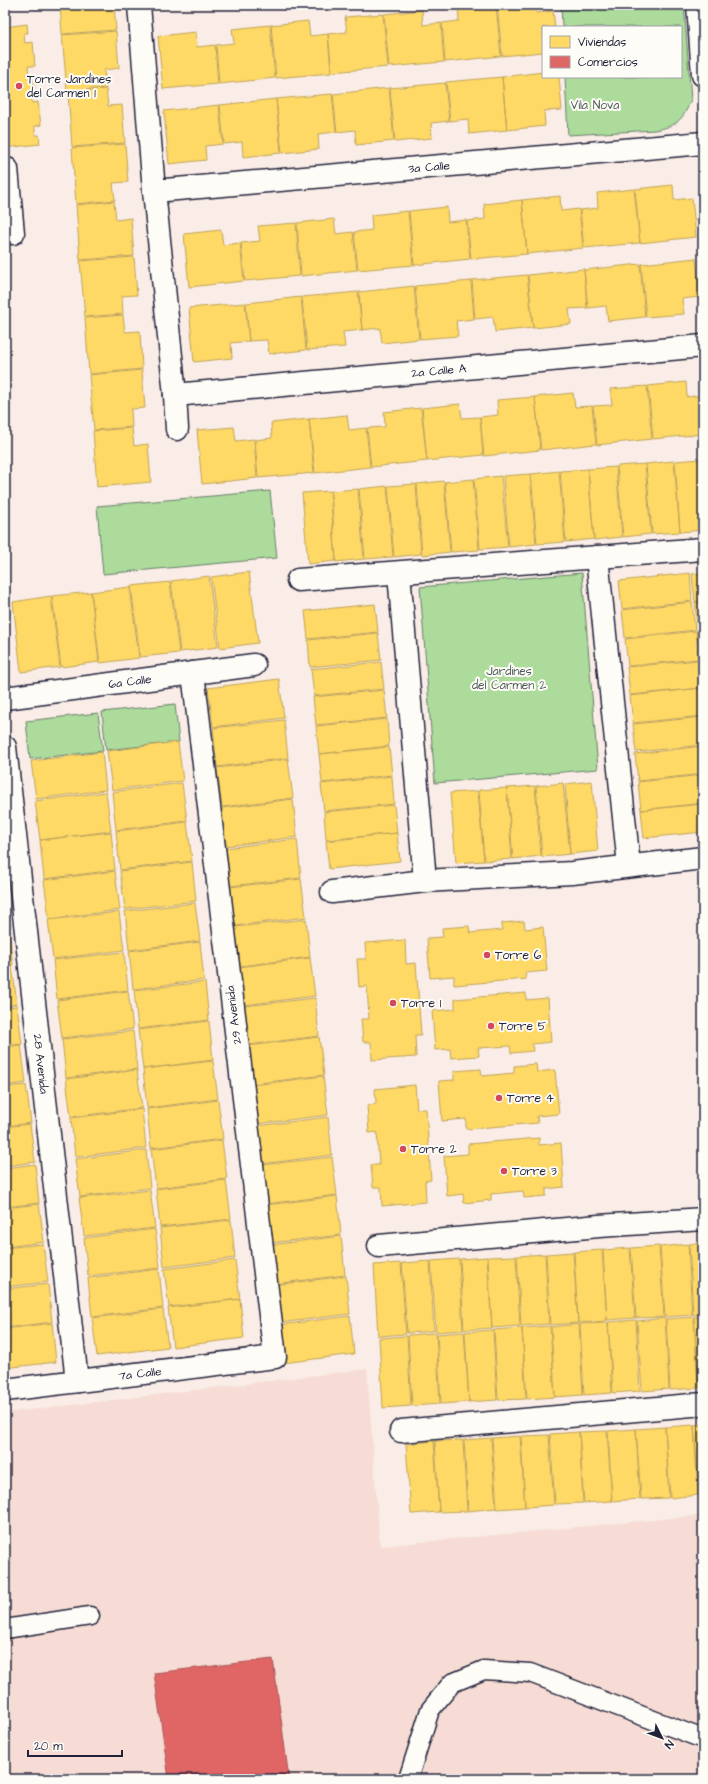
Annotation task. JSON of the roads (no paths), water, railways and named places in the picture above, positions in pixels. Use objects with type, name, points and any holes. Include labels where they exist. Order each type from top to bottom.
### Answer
[{"type":"street","points":[[139,5],[154,191],[175,395],[177,429]]},
{"type":"street","points":[[698,5],[703,75]]},
{"type":"street","name":"3a Calle","points":[[154,191],[703,143]]},
{"type":"street","points":[[5,169],[7,169],[13,233]]},
{"type":"street","name":"2a Calle A","points":[[175,395],[703,346]]},
{"type":"street","points":[[298,580],[703,549]]},
{"type":"street","points":[[598,557],[629,866]]},
{"type":"street","points":[[398,573],[425,881]]},
{"type":"street","name":"6a Calle","points":[[5,698],[254,665]]},
{"type":"street","name":"29 Avenida","points":[[193,674],[275,1357]]},
{"type":"street","name":"28 Avenida","points":[[5,747],[77,1381]]},
{"type":"street","points":[[332,892],[425,881],[572,873],[703,858]]},
{"type":"street","points":[[379,1246],[599,1226],[703,1219]]},
{"type":"street","name":"7a Calle","points":[[5,1390],[275,1357]]},
{"type":"street","points":[[401,1431],[703,1404]]},
{"type":"lane","points":[[5,1629],[90,1616]]},
{"type":"lane","points":[[408,1779],[430,1710],[452,1683],[484,1670],[530,1673],[703,1740]]},
{"type":"place","name":"Torre Jardines del Carmen 1","points":[[19,86]]},
{"type":"place","name":"Torre 6","points":[[487,955]]},
{"type":"place","name":"Torre 1","points":[[393,1003]]},
{"type":"place","name":"Torre 5","points":[[491,1026]]},
{"type":"place","name":"Torre 4","points":[[499,1098]]},
{"type":"place","name":"Torre 2","points":[[403,1149]]},
{"type":"place","name":"Torre 3","points":[[504,1171]]},
{"type":"park label","name":"Vila Nova","points":[[595,105]]},
{"type":"park label","name":"Jardines del Carmen 2","points":[[509,678]]}]
